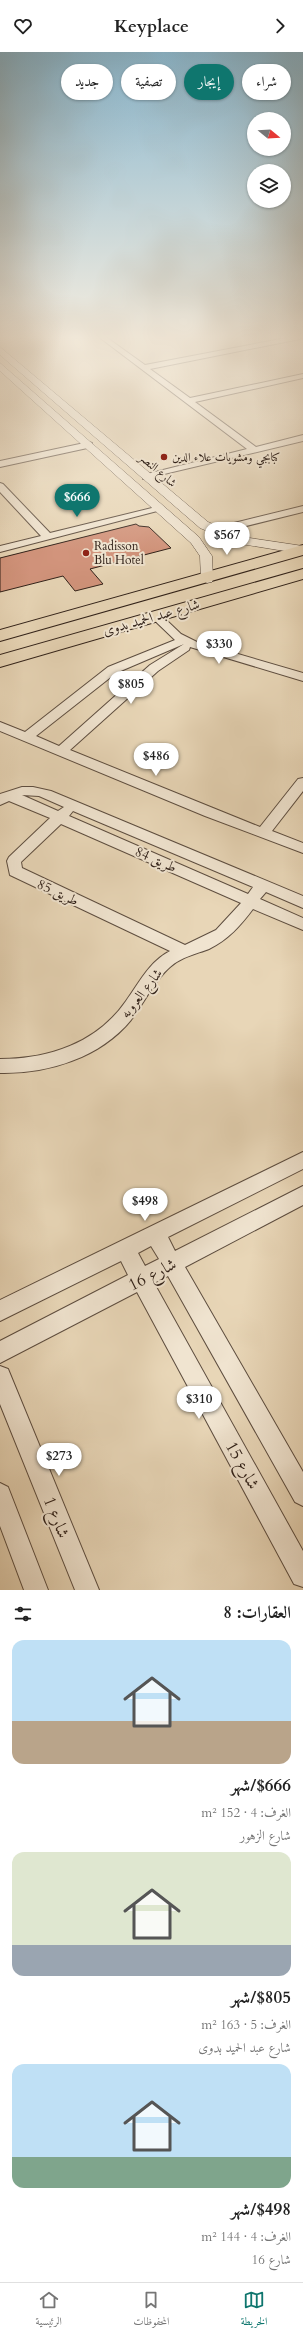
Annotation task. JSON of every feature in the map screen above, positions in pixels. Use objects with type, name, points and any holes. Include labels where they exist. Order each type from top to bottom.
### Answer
[{"type":"main road","name":"شارع عبد الحميد بدوى","points":[[1,635],[207,579],[303,550]]},
{"type":"main road","name":"شارع عبد الحميد بدوى","points":[[0,661],[303,574]]},
{"type":"street","name":"شارع النصر","points":[[48,409],[195,540],[212,549],[208,563],[207,579]]},
{"type":"street","name":"شارع النصر","points":[[68,409],[196,520],[218,533],[259,545],[303,550]]},
{"type":"street","points":[[198,409],[254,450]]},
{"type":"street","points":[[146,477],[303,438]]},
{"type":"street","points":[[0,456],[85,442]]},
{"type":"street","points":[[0,464],[85,442]]},
{"type":"street","points":[[0,486],[48,537]]},
{"type":"street","points":[[0,549],[160,509]]},
{"type":"street","points":[[212,549],[222,542],[218,533],[303,509]]},
{"type":"street","points":[[156,616],[169,630],[188,642],[303,677]]},
{"type":"street","points":[[27,737],[112,670],[188,642]]},
{"type":"street","points":[[61,751],[154,668],[188,642]]},
{"type":"street","points":[[0,726],[303,848]]},
{"type":"street","points":[[263,833],[303,782]]},
{"type":"street","name":"طريق 84","points":[[5,797],[27,789],[46,794],[303,902]]},
{"type":"street","name":"طريق 84","points":[[5,797],[60,817],[303,924]]},
{"type":"street","name":"طريق 85","points":[[72,805],[14,861],[15,871],[184,951]]},
{"type":"street","name":"شارع العروبه","points":[[0,1066],[21,1068],[44,1064],[86,1046],[119,1022],[164,964],[184,951],[205,944],[222,934],[263,885]]},
{"type":"street","points":[[0,1311],[303,1160]]},
{"type":"street","name":"شارع 16","points":[[0,1352],[303,1195]]},
{"type":"street","points":[[155,1234],[303,1494]]},
{"type":"street","name":"شارع 15","points":[[125,1249],[300,1561]]},
{"type":"street","name":"شارع 1","points":[[0,1377],[86,1590]]},
{"type":"street","points":[[0,1495],[36,1590]]},
{"type":"building","name":"Radisson Blu Hotel","points":[[136,524],[139,526],[149,527],[171,548],[90,569],[103,584],[75,591],[63,576],[0,592],[0,558]]},
{"type":"place","name":"كبابجي ومشويات علاء الدين","points":[[164,457]]},
{"type":"place","name":"Radisson Blu Hotel","points":[[86,553]]}]
